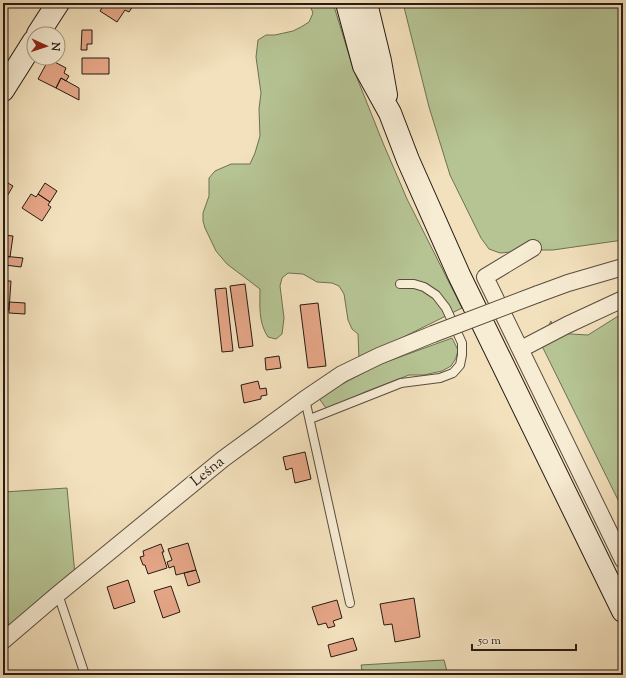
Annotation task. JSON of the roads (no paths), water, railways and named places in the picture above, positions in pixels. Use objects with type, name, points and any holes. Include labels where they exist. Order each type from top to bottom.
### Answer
[{"type":"main road","points":[[43,26],[58,3]]},
{"type":"main road","points":[[347,3],[364,66],[390,113],[408,160],[456,268],[623,611]]},
{"type":"main road","points":[[366,3],[390,113]]},
{"type":"main road","points":[[3,90],[26,54]]},
{"type":"street","points":[[533,248],[485,277],[623,560]]},
{"type":"street","name":"Leśna","points":[[3,641],[223,459],[342,374],[379,356],[538,294],[568,283],[623,267]]},
{"type":"street","points":[[521,349],[623,299]]},
{"type":"lane","points":[[310,419],[401,383],[440,378],[453,373],[460,365],[462,343],[446,308],[436,295],[424,287],[414,284],[400,284]]},
{"type":"lane","points":[[305,399],[350,603]]},
{"type":"lane","points":[[58,594],[84,675]]}]
